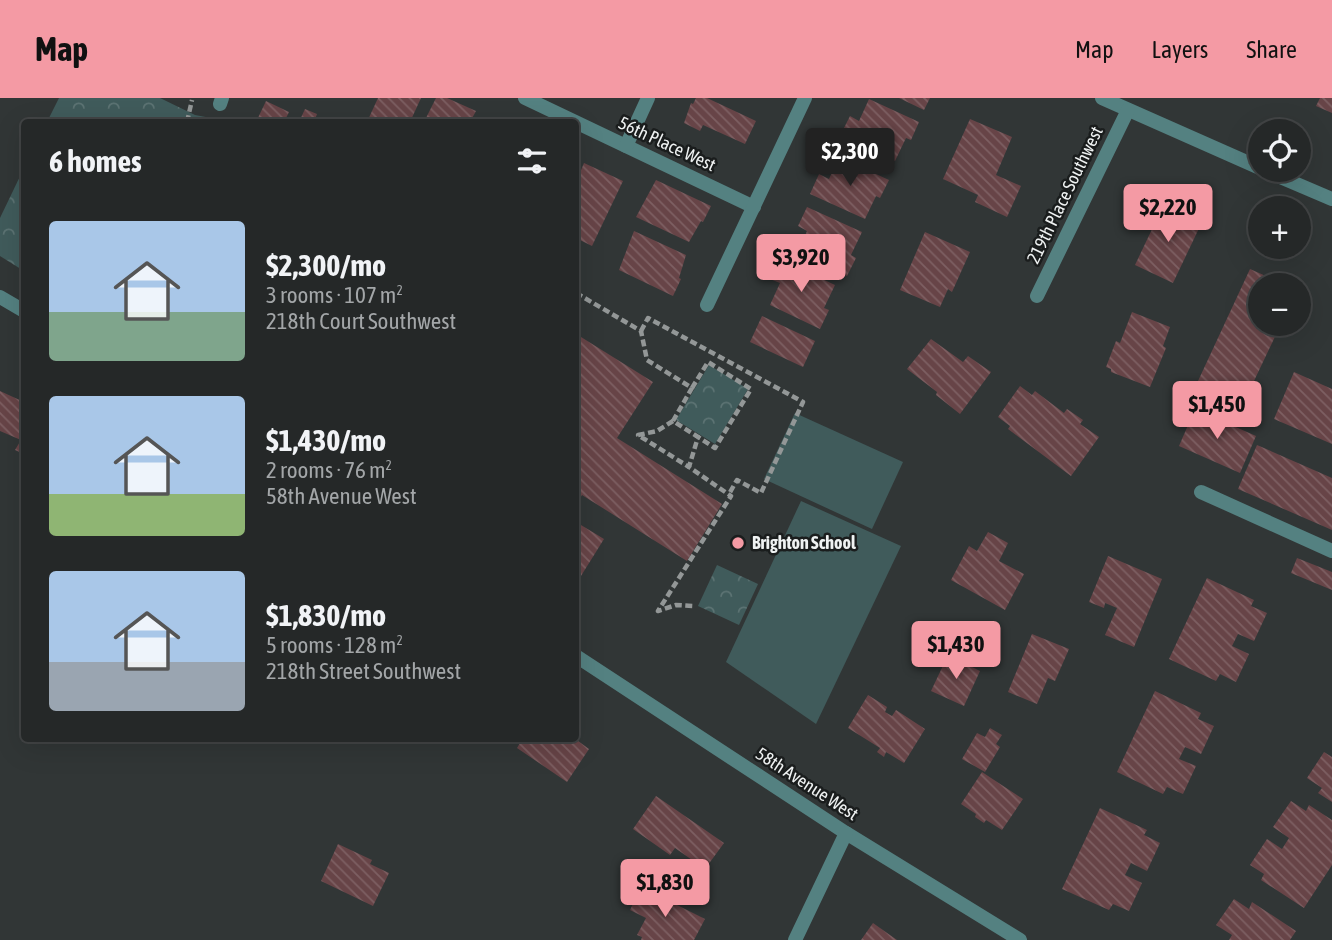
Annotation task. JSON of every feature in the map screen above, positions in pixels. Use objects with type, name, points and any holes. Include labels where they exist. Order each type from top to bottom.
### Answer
[{"type":"street","name":"56th Place West","points":[[525,98],[569,119]]},
{"type":"street","points":[[626,146],[648,98]]},
{"type":"street","points":[[707,305],[805,98]]},
{"type":"street","points":[[1102,98],[1248,163]]},
{"type":"street","name":"219th Place Southwest","points":[[1037,296],[1128,110]]},
{"type":"street","name":"56th Place West","points":[[579,124],[754,207]]},
{"type":"street","points":[[1292,182],[1332,199]]},
{"type":"street","points":[[0,297],[21,309]]},
{"type":"street","points":[[1201,492],[1332,551]]},
{"type":"street","name":"58th Avenue West","points":[[579,658],[846,833],[1020,940]]},
{"type":"street","points":[[795,940],[846,833]]},
{"type":"path","points":[[188,119],[192,100]]},
{"type":"path","points":[[579,297],[640,331]]},
{"type":"path","points":[[692,388],[647,360],[640,331],[648,318],[803,402],[761,492],[737,480],[729,494],[731,496],[658,611],[676,605],[693,606]]},
{"type":"path","points":[[673,421],[715,448],[751,389],[708,362],[673,421],[657,431],[638,435],[729,494]]},
{"type":"path","points":[[689,467],[698,437]]},
{"type":"green space","points":[[59,98],[160,98],[195,115],[216,119],[48,119]]},
{"type":"green space","points":[[21,174],[21,269],[0,256],[0,218]]},
{"type":"green space","points":[[709,365],[748,389],[715,444],[676,420]]},
{"type":"green space","points":[[795,413],[903,462],[872,529],[764,479]]},
{"type":"green space","points":[[801,501],[901,546],[816,724],[726,662]]},
{"type":"green space","points":[[717,565],[758,584],[739,625],[698,606]]},
{"type":"building","points":[[378,98],[421,98],[411,119],[368,119]]},
{"type":"building","points":[[436,98],[447,98],[476,111],[472,119],[426,119]]},
{"type":"building","points":[[696,98],[707,98],[756,121],[745,144],[703,125],[700,131],[684,123],[691,103],[693,104]]},
{"type":"building","points":[[899,98],[930,98],[924,110]]},
{"type":"building","points":[[1320,98],[1332,98],[1332,113],[1316,106]]},
{"type":"building","points":[[869,99],[919,122],[911,140],[906,138],[895,161],[840,136],[850,116],[859,121]]},
{"type":"building","points":[[266,101],[289,112],[286,119],[257,119]]},
{"type":"building","points":[[305,109],[317,114],[315,119],[300,119]]},
{"type":"building","points":[[970,119],[1012,137],[996,175],[1021,186],[1007,217],[975,202],[978,195],[943,179]]},
{"type":"building","points":[[839,157],[889,180],[880,198],[876,196],[865,219],[810,194],[819,174],[829,179]]},
{"type":"building","points":[[584,163],[623,181],[592,246],[579,240],[579,175]]},
{"type":"building","points":[[656,180],[711,206],[689,242],[636,217]]},
{"type":"building","points":[[1164,204],[1202,222],[1173,283],[1135,265]]},
{"type":"building","points":[[807,207],[862,232],[851,255],[856,258],[847,276],[797,253],[807,231],[798,226]]},
{"type":"building","points":[[634,231],[686,255],[679,278],[681,279],[673,296],[619,270]]},
{"type":"building","points":[[925,232],[970,252],[952,292],[948,289],[940,307],[900,290]]},
{"type":"building","points":[[780,259],[835,285],[824,308],[829,310],[820,329],[770,305],[780,283],[770,279]]},
{"type":"building","points":[[1248,273],[1248,336],[1275,336],[1244,402],[1198,381]]},
{"type":"building","points":[[1132,312],[1170,327],[1163,346],[1166,348],[1150,387],[1111,372],[1111,369],[1106,367],[1116,341],[1120,343]]},
{"type":"building","points":[[762,316],[815,341],[803,367],[750,342]]},
{"type":"building","points":[[581,337],[653,382],[617,438],[722,504],[687,561],[582,495],[579,500]]},
{"type":"building","points":[[931,339],[963,362],[968,356],[991,372],[960,414],[907,369]]},
{"type":"building","points":[[1294,372],[1332,389],[1332,444],[1274,419]]},
{"type":"building","points":[[1020,386],[1032,395],[1035,391],[1064,413],[1067,409],[1083,420],[1080,424],[1099,437],[1071,476],[1008,429],[1010,426],[998,417]]},
{"type":"building","points":[[0,391],[21,401],[21,440],[0,431]]},
{"type":"building","points":[[1195,409],[1256,436],[1240,473],[1179,446]]},
{"type":"building","points":[[21,440],[21,453],[15,450]]},
{"type":"building","points":[[1257,445],[1332,478],[1332,530],[1238,489]]},
{"type":"building","points":[[579,524],[604,539],[579,579]]},
{"type":"building","points":[[988,532],[1008,543],[999,561],[1024,574],[1005,610],[951,580],[969,546],[977,551]]},
{"type":"building","points":[[1108,556],[1162,579],[1134,647],[1105,635],[1117,608],[1105,603],[1104,608],[1089,602]]},
{"type":"building","points":[[1297,558],[1332,572],[1332,590],[1291,573]]},
{"type":"building","points":[[1207,578],[1254,600],[1251,606],[1267,613],[1254,641],[1238,634],[1232,646],[1249,654],[1236,682],[1220,674],[1216,681],[1169,659]]},
{"type":"building","points":[[1032,634],[1069,649],[1055,681],[1048,678],[1037,704],[1008,692]]},
{"type":"building","points":[[948,655],[980,671],[964,706],[931,691]]},
{"type":"building","points":[[1155,691],[1201,713],[1198,719],[1214,726],[1201,754],[1185,747],[1179,759],[1196,766],[1183,794],[1167,787],[1163,794],[1117,772]]},
{"type":"building","points":[[868,695],[887,707],[885,712],[892,716],[896,710],[925,729],[904,763],[886,752],[884,757],[877,752],[880,748],[848,728]]},
{"type":"building","points":[[990,728],[1002,735],[996,744],[1000,747],[985,772],[962,759],[977,733],[985,737]]},
{"type":"building","points":[[521,742],[579,742],[589,749],[567,782],[517,748]]},
{"type":"building","points":[[1324,752],[1332,757],[1332,802],[1318,793],[1322,788],[1307,778]]},
{"type":"building","points":[[982,772],[1023,799],[1002,830],[986,820],[984,823],[961,804]]},
{"type":"building","points":[[656,796],[724,843],[705,869],[675,848],[670,855],[633,829]]},
{"type":"building","points":[[1291,801],[1306,811],[1309,805],[1332,820],[1332,865],[1304,908],[1261,880],[1264,874],[1250,865],[1267,839],[1282,849],[1289,838],[1273,827]]},
{"type":"building","points":[[1100,808],[1147,830],[1144,835],[1160,843],[1147,871],[1131,863],[1125,875],[1142,883],[1129,911],[1113,904],[1109,910],[1062,889]]},
{"type":"building","points":[[338,844],[372,860],[370,864],[389,873],[373,906],[321,881]]},
{"type":"building","points":[[641,887],[705,919],[694,940],[641,940],[642,937],[637,935],[646,918],[630,910]]},
{"type":"building","points":[[1234,899],[1249,909],[1252,902],[1296,931],[1290,940],[1229,940],[1232,935],[1216,925]]},
{"type":"building","points":[[873,923],[897,940],[861,940]]},
{"type":"place","name":"Brighton School","points":[[738,543]]}]
